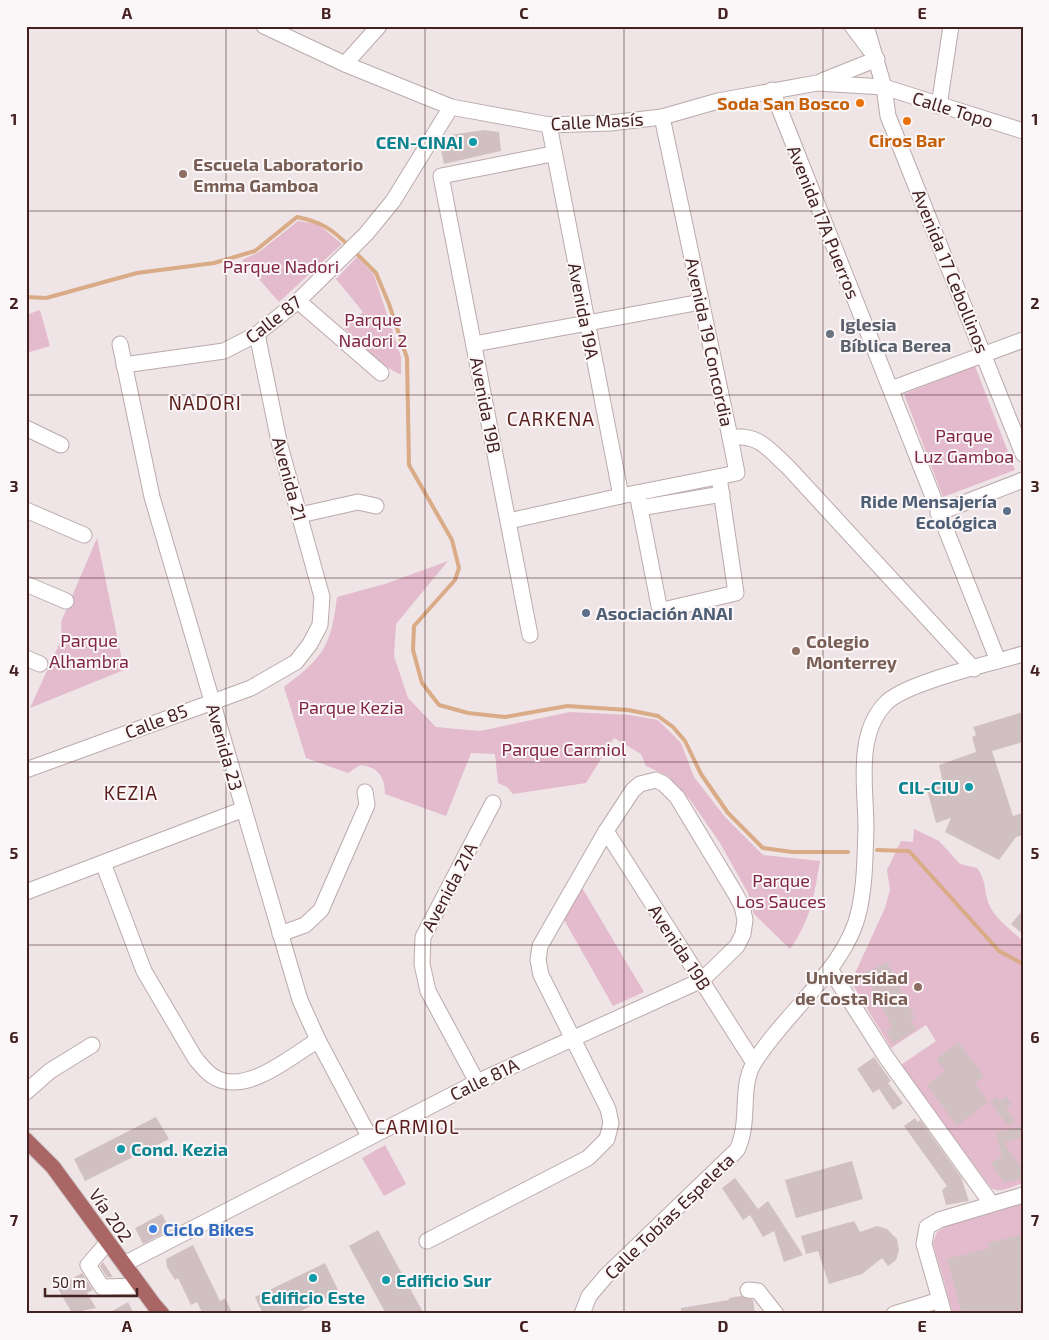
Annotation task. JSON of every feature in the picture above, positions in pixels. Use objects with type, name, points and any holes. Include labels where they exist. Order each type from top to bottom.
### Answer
[{"type":"main road","name":"Vía 202","points":[[26,1140],[50,1163],[162,1314]]},
{"type":"street","name":"Calle Masís","points":[[264,26],[345,64],[451,107],[549,125],[610,123],[662,117],[718,101],[817,83],[884,87]]},
{"type":"street","points":[[345,64],[379,26]]},
{"type":"street","points":[[817,83],[877,59],[852,26]]},
{"type":"street","name":"Avenida 17 Cebollinos","points":[[866,26],[884,87],[888,116],[1023,454]]},
{"type":"street","points":[[940,106],[951,26]]},
{"type":"street","name":"Calle Topo","points":[[884,87],[940,106],[1023,130]]},
{"type":"street","name":"Avenida 17A Puerros","points":[[772,90],[998,661]]},
{"type":"street","name":"Calle 87","points":[[124,366],[224,351],[257,334],[298,301],[366,234],[393,201],[451,107]]},
{"type":"street","name":"Avenida 19 Concordia","points":[[662,117],[730,437],[748,436],[763,444],[788,467],[974,669]]},
{"type":"street","name":"Avenida 19A","points":[[549,125],[552,154],[620,496]]},
{"type":"street","name":"Avenida 19B","points":[[530,635],[441,176],[552,154]]},
{"type":"street","points":[[298,301],[381,373]]},
{"type":"street","points":[[474,344],[701,302]]},
{"type":"street","name":"Avenida 21","points":[[257,334],[280,446],[322,597],[320,625]]},
{"type":"street","points":[[891,389],[1023,340]]},
{"type":"street","name":"Avenida 23","points":[[120,344],[152,497],[300,1000],[318,1040],[369,1136]]},
{"type":"street","points":[[27,426],[61,445]]},
{"type":"street","points":[[509,521],[620,496],[737,473],[730,437]]},
{"type":"street","points":[[637,493],[659,606],[663,610],[736,593],[719,477]]},
{"type":"street","points":[[938,513],[1023,480]]},
{"type":"street","points":[[640,508],[722,494]]},
{"type":"street","points":[[300,514],[358,502],[376,506]]},
{"type":"street","points":[[26,510],[84,535]]},
{"type":"street","points":[[26,584],[66,601]]},
{"type":"street","name":"Calle 85","points":[[26,770],[212,700],[251,688],[296,662],[310,644],[320,625]]},
{"type":"street","name":"Calle Tobías Espeleta","points":[[582,1314],[589,1296],[606,1276],[737,1150],[744,1137],[747,1081],[754,1063],[796,1006],[830,969],[851,936],[864,889],[864,765],[867,741],[875,719],[885,703],[911,687],[1023,655]]},
{"type":"street","name":"Calle 81A","points":[[124,1264],[477,1082],[702,980],[737,946],[743,934],[745,920],[742,906],[735,893],[678,797],[664,784],[656,780],[640,784],[633,790],[606,831]]},
{"type":"street","points":[[280,934],[304,925],[321,910],[367,804],[365,792]]},
{"type":"street","name":"Avenida 21A","points":[[477,1082],[428,991],[422,964],[423,938],[493,803]]},
{"type":"street","points":[[26,892],[244,809]]},
{"type":"street","points":[[427,1241],[588,1158],[607,1139],[611,1123],[608,1109],[571,1038],[541,974],[539,953],[547,932],[606,831]]},
{"type":"street","name":"Avenida 19B","points":[[606,831],[754,1063]]},
{"type":"street","points":[[103,863],[144,971],[195,1058],[216,1078],[240,1083],[256,1078],[318,1040]]},
{"type":"street","points":[[830,969],[886,1057],[991,1203]]},
{"type":"street","points":[[26,1092],[50,1071],[92,1045]]},
{"type":"street","points":[[894,1314],[942,1307],[924,1244],[927,1227],[939,1220],[1023,1195]]},
{"type":"street","points":[[108,1242],[88,1265],[102,1287],[140,1286]]},
{"type":"street","points":[[748,1290],[758,1291],[776,1314]]},
{"type":"green space","name":"Parque Nadori","points":[[298,221],[318,224],[342,244],[279,302],[242,260],[259,252]]},
{"type":"green space","name":"Parque Nadori 2","points":[[357,257],[374,275],[401,357],[401,375],[383,365],[344,328],[363,312],[336,279]]},
{"type":"green space","points":[[40,310],[50,346],[26,353],[26,315]]},
{"type":"green space","name":"Parque Luz Gamboa","points":[[975,366],[1015,470],[943,497],[904,394]]},
{"type":"green space","name":"Parque Alhambra","points":[[97,538],[124,670],[30,708],[62,638],[61,622]]},
{"type":"green space","points":[[448,561],[396,624],[394,656],[408,698],[436,727],[480,731],[570,712],[630,715],[658,720],[681,743],[694,777],[725,817],[763,855],[820,861],[807,917],[803,928],[790,949],[754,914],[748,893],[720,843],[691,801],[668,776],[646,766],[641,754],[614,738],[586,783],[513,794],[507,787],[498,783],[495,754],[471,753],[446,816],[385,794],[382,777],[372,768],[360,765],[348,773],[306,758],[284,687],[298,677],[317,658],[323,649],[332,628],[337,597],[385,584]]},
{"type":"green space","points":[[914,829],[939,841],[960,864],[977,868],[983,881],[990,908],[1023,941],[1023,1183],[1007,1189],[995,1190],[991,1188],[901,1065],[936,1041],[926,1025],[891,1048],[851,982],[885,908],[890,890],[887,870],[901,841],[913,842]]},
{"type":"green space","points":[[581,886],[644,992],[613,1006],[563,918]]},
{"type":"green space","points":[[385,1145],[406,1184],[384,1196],[362,1158]]},
{"type":"green space","points":[[1023,1203],[1023,1314],[953,1314],[933,1243],[937,1232],[948,1225]]},
{"type":"building","name":"CEN-CINAI","points":[[484,130],[499,132],[501,151],[444,164],[441,150],[450,135]]},
{"type":"building","name":"CIL-CIU","points":[[1023,712],[1023,742],[992,751],[1013,816],[1023,813],[1023,835],[1016,837],[999,860],[945,832],[951,818],[936,823],[927,789],[943,784],[939,765],[976,752],[972,737],[976,735],[973,727]]},
{"type":"building","points":[[1023,910],[1023,934],[1011,924]]},
{"type":"building","points":[[887,962],[915,1018],[911,1020],[916,1030],[893,1044],[886,1031],[892,1028],[865,973]]},
{"type":"building","points":[[958,1042],[984,1076],[975,1083],[988,1102],[957,1126],[927,1085],[945,1071],[936,1059]]},
{"type":"building","points":[[874,1057],[891,1081],[888,1083],[903,1103],[893,1110],[879,1089],[873,1093],[857,1069]]},
{"type":"building","points":[[1006,1096],[1012,1104],[1006,1109],[1015,1121],[1008,1126],[990,1102],[997,1097],[1000,1101]]},
{"type":"building","name":"Cond. Kezia","points":[[156,1117],[169,1139],[85,1181],[74,1159]]},
{"type":"building","points":[[915,1118],[918,1122],[920,1120],[961,1177],[969,1201],[946,1205],[942,1190],[947,1186],[904,1126]]},
{"type":"building","points":[[1023,1126],[1023,1137],[1004,1143],[1023,1170],[1023,1178],[1004,1183],[991,1163],[1002,1156],[995,1133]]},
{"type":"building","points":[[852,1161],[863,1199],[796,1218],[785,1180]]},
{"type":"building","points":[[735,1178],[758,1209],[768,1201],[803,1255],[784,1262],[774,1231],[763,1237],[750,1215],[743,1220],[722,1188]]},
{"type":"building","name":"Ciclo Bikes","points":[[162,1214],[170,1230],[143,1244],[135,1228]]},
{"type":"building","points":[[854,1221],[860,1232],[877,1226],[887,1229],[897,1239],[899,1250],[896,1260],[888,1266],[882,1258],[862,1274],[829,1284],[818,1251],[806,1254],[801,1236]]},
{"type":"building","name":"Edificio Sur","points":[[378,1230],[424,1314],[386,1314],[349,1246]]},
{"type":"building","points":[[1023,1234],[1023,1314],[962,1314],[947,1259],[990,1248],[988,1243]]},
{"type":"building","points":[[193,1245],[220,1301],[225,1298],[233,1314],[203,1314],[197,1302],[191,1305],[178,1278],[175,1280],[167,1267],[166,1259]]},
{"type":"building","points":[[103,1262],[113,1277],[107,1277],[100,1266]]},
{"type":"building","name":"Edificio Este","points":[[325,1263],[339,1292],[295,1314],[263,1314],[255,1297]]},
{"type":"building","points":[[82,1273],[93,1290],[87,1293],[96,1308],[72,1313],[57,1287]]},
{"type":"building","points":[[741,1296],[753,1300],[755,1314],[681,1314],[681,1308],[729,1300],[729,1298]]},
{"type":"building","points":[[128,1302],[134,1314],[107,1314]]},
{"type":"waterway","points":[[26,297],[46,298],[137,273],[214,263],[255,251],[297,217],[326,227],[338,235],[350,247]]},
{"type":"waterway","points":[[355,252],[376,273],[389,304],[407,358],[409,465],[452,540],[459,568],[455,580],[414,626],[413,650],[422,683],[439,705],[468,713],[505,717],[567,706],[628,710],[658,716],[673,727],[685,741],[701,774],[728,813],[763,848],[792,852],[848,852]]},
{"type":"waterway","points":[[877,850],[909,851],[999,951],[1023,964]]},
{"type":"place","name":"Soda San Bosco","points":[[860,103]]},
{"type":"place","name":"Ciros Bar","points":[[907,121]]},
{"type":"place","name":"CEN-CINAI","points":[[473,142]]},
{"type":"place","name":"Escuela Laboratorio Emma Gamboa","points":[[183,174]]},
{"type":"place","name":"Iglesia Bíblica Berea","points":[[830,334]]},
{"type":"place","name":"Ride Mensajería Ecológica","points":[[1007,511]]},
{"type":"place","name":"Asociación ANAI","points":[[586,613]]},
{"type":"place","name":"Colegio Monterrey","points":[[796,651]]},
{"type":"place","name":"CIL-CIU","points":[[969,787]]},
{"type":"place","name":"Universidad de Costa Rica","points":[[918,987]]},
{"type":"place","name":"Cond. Kezia","points":[[121,1149]]},
{"type":"place","name":"Ciclo Bikes","points":[[153,1229]]},
{"type":"place","name":"Edificio Este","points":[[313,1278]]},
{"type":"place","name":"Edificio Sur","points":[[386,1280]]},
{"type":"district","name":"NADORI","points":[[205,402]]},
{"type":"district","name":"CARKENA","points":[[551,418]]},
{"type":"district","name":"KEZIA","points":[[131,792]]},
{"type":"district","name":"CARMIOL","points":[[417,1126]]},
{"type":"park label","name":"Parque Kezia","points":[[351,707]]},
{"type":"park label","name":"Parque Carmiol","points":[[564,749]]},
{"type":"park label","name":"Parque Los Sauces","points":[[781,890]]}]
